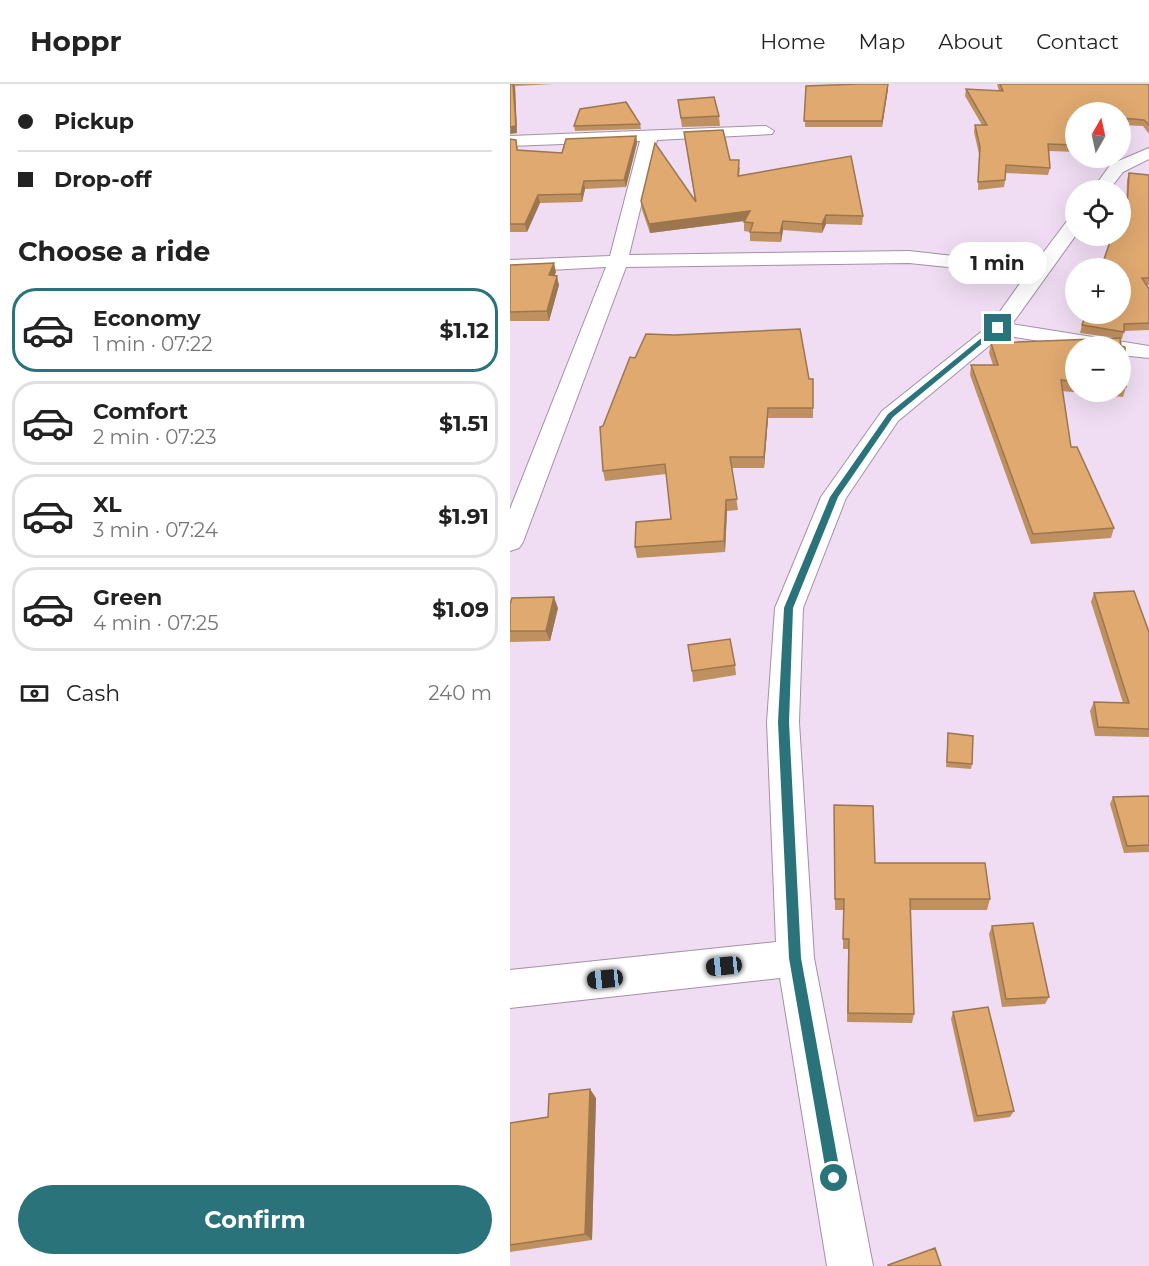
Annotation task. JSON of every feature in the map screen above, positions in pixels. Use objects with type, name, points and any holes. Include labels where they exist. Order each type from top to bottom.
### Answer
[{"type":"street","points":[[510,141],[766,131]]},
{"type":"street","points":[[510,542],[618,261],[650,134]]},
{"type":"street","points":[[1108,180],[1117,168],[1149,153]]},
{"type":"street","points":[[850,1266],[795,958],[783,722],[789,608],[834,497],[890,416],[998,328],[1065,236]]},
{"type":"street","points":[[510,266],[618,261],[909,257],[1039,271]]},
{"type":"street","points":[[998,328],[1065,338]]},
{"type":"street","points":[[1131,350],[1149,352]]},
{"type":"street","points":[[510,989],[795,958]]},
{"type":"building","points":[[510,84],[513,84],[516,126],[510,127]]},
{"type":"building","points":[[888,84],[882,121],[804,121],[806,86]]},
{"type":"building","points":[[1000,84],[1149,84],[1149,125],[1144,120],[1131,119],[1131,102],[1065,102],[1065,145],[1048,144],[1050,168],[1006,165],[1005,180],[978,182],[980,147],[975,125],[987,125],[966,89],[1003,91]]},
{"type":"building","points":[[714,97],[719,116],[681,118],[678,100]]},
{"type":"building","points":[[626,102],[640,124],[574,126],[580,109]]},
{"type":"building","points":[[723,130],[730,160],[739,160],[738,176],[851,156],[863,216],[826,215],[822,224],[783,221],[780,233],[750,232],[753,223],[744,222],[750,211],[649,224],[641,201],[655,143],[696,202],[684,132]]},
{"type":"building","points":[[636,136],[624,180],[584,181],[581,194],[538,195],[525,224],[510,224],[510,139],[516,140],[517,150],[562,153],[566,139]]},
{"type":"building","points":[[1129,173],[1149,175],[1149,278],[1142,278],[1149,289],[1149,323],[1131,324],[1131,258],[1104,258],[1109,246],[1131,246],[1131,180],[1129,180]]},
{"type":"building","points":[[554,263],[549,275],[557,276],[547,311],[510,312],[510,265]]},
{"type":"building","points":[[1124,324],[1124,332],[1082,325]]},
{"type":"building","points":[[800,329],[809,379],[813,379],[813,408],[768,408],[764,457],[730,457],[737,499],[726,500],[724,541],[635,547],[636,522],[671,519],[665,464],[603,471],[600,427],[603,426],[630,357],[635,358],[646,334],[675,335]]},
{"type":"building","points":[[1065,340],[1065,381],[1061,380],[1071,447],[1077,447],[1114,528],[1033,534],[971,365],[998,365],[991,343]]},
{"type":"building","points":[[1134,591],[1149,632],[1149,729],[1098,727],[1094,702],[1129,703],[1094,593]]},
{"type":"building","points":[[554,597],[546,631],[510,631],[512,598]]},
{"type":"building","points":[[730,639],[735,665],[692,671],[688,645]]},
{"type":"building","points":[[948,733],[973,736],[972,764],[947,762]]},
{"type":"building","points":[[1149,796],[1149,845],[1127,846],[1113,797]]},
{"type":"building","points":[[834,805],[873,806],[875,863],[985,863],[990,899],[910,899],[914,1014],[848,1013],[849,939],[843,939],[844,899],[835,899]]},
{"type":"building","points":[[1033,923],[1049,997],[1006,999],[992,926]]},
{"type":"building","points":[[988,1007],[1014,1111],[977,1116],[953,1012]]},
{"type":"building","points":[[590,1089],[585,1234],[510,1245],[510,1123],[548,1117],[549,1094]]},
{"type":"building","points":[[935,1248],[941,1266],[888,1266],[888,1265]]},
{"type":"route","points":[[834,1178],[795,958],[783,722],[789,608],[834,497],[890,416],[998,328]]}]
